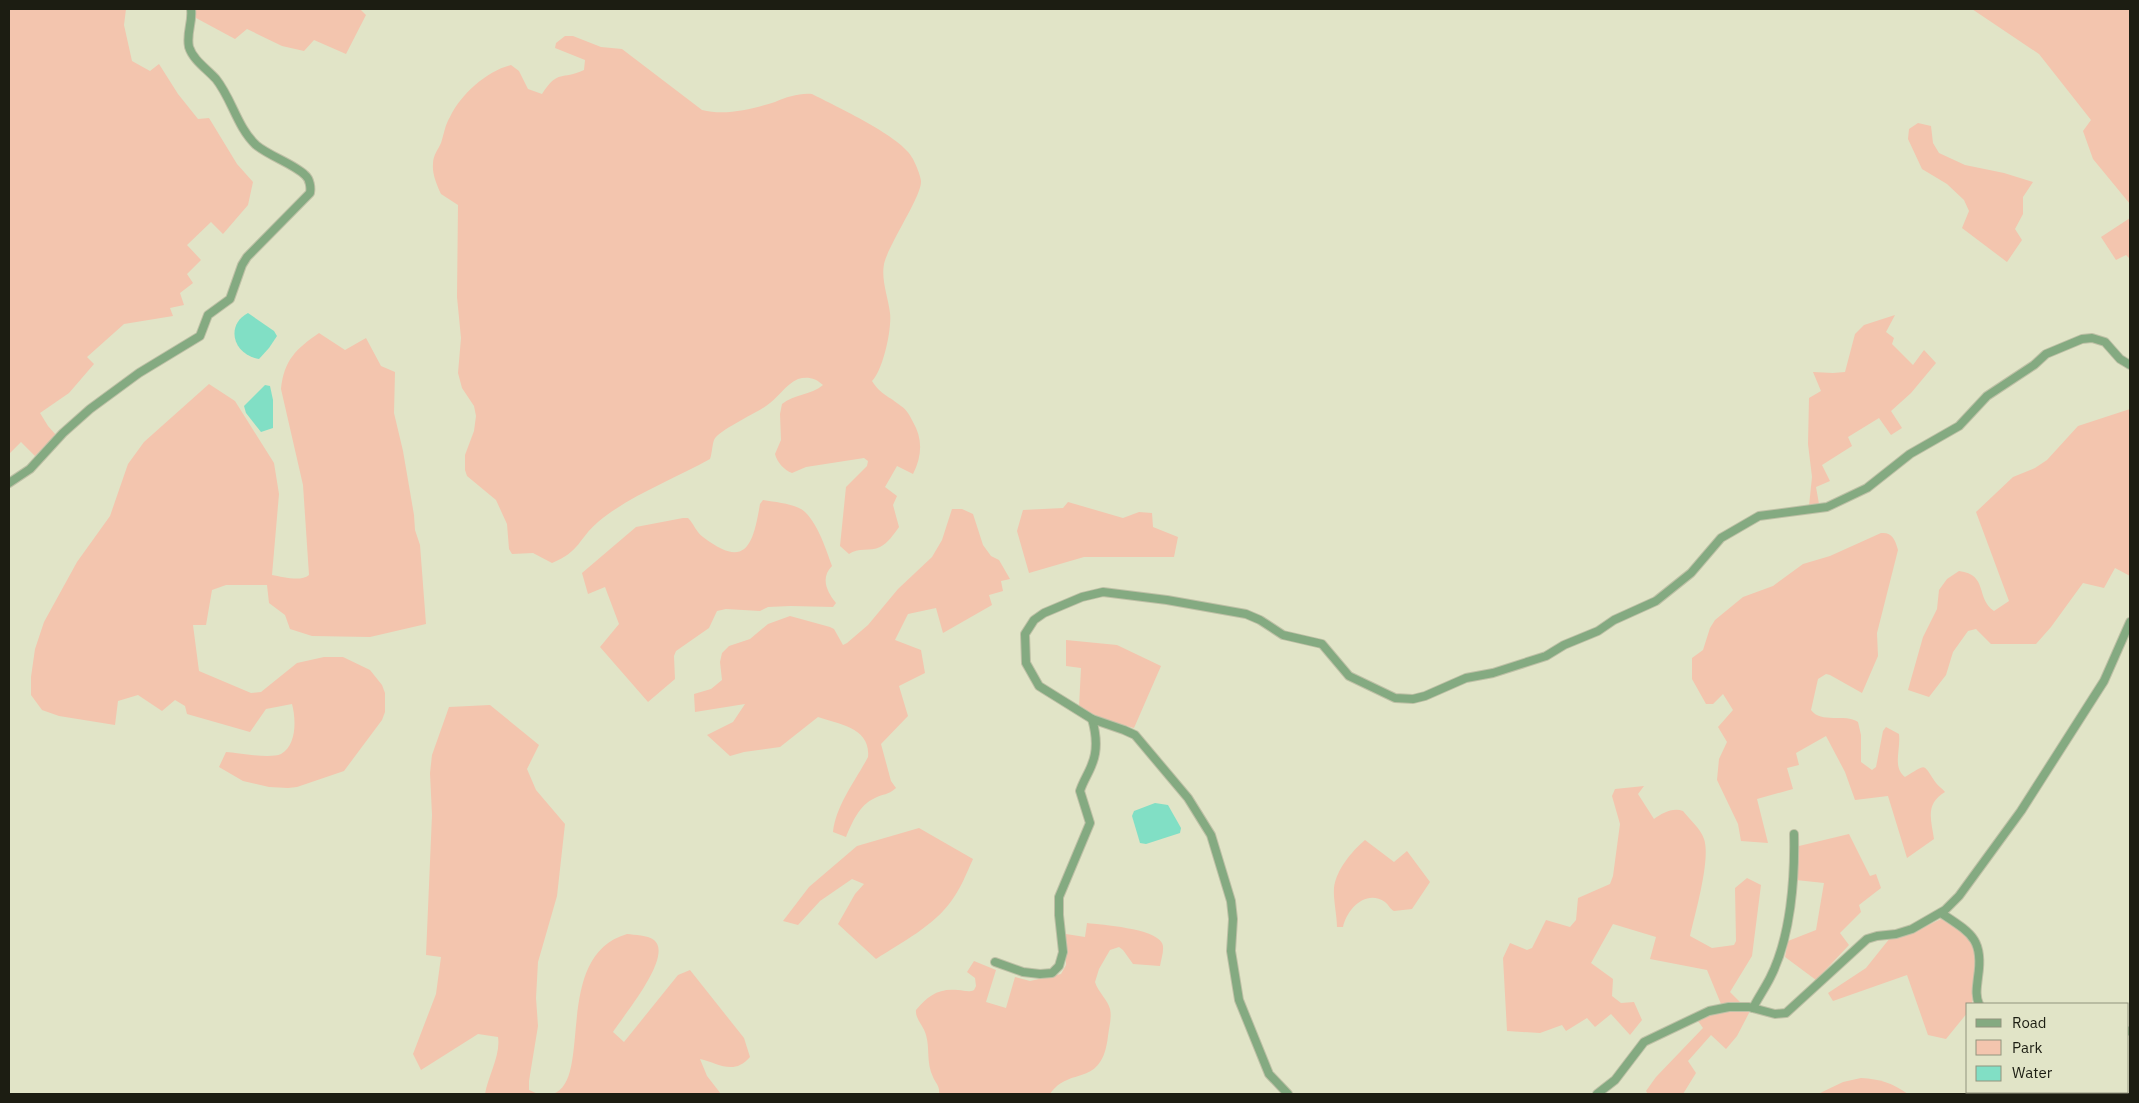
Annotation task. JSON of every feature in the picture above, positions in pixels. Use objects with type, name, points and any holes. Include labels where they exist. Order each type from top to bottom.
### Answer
[{"type":"street","points":[[9,483],[30,469],[90,409],[140,373],[200,336],[208,315],[230,299],[242,265],[247,257],[310,193],[311,187],[306,176],[253,141],[242,126],[216,80],[193,55],[188,38],[191,9]]},
{"type":"street","points":[[1283,1092],[1264,1066],[1239,1000],[1231,951],[1233,919],[1231,901],[1210,835],[1188,798],[1135,735],[1092,719],[1039,686],[1026,663],[1025,634],[1034,620],[1044,613],[1082,597],[1103,592],[1246,614],[1260,620],[1283,635],[1322,644],[1351,678],[1395,698],[1414,699],[1466,678],[1493,674],[1546,656],[1564,645],[1598,631],[1614,620],[1656,601],[1691,573],[1720,538],[1759,516],[1827,507],[1867,488],[1910,454],[1959,426],[1987,396],[2034,365],[2046,354],[2082,339],[2092,338],[2105,342],[2120,360],[2130,365]]},
{"type":"street","points":[[1597,1094],[1615,1080],[1647,1040],[1709,1011],[1729,1007],[1753,1008],[1775,1014],[1786,1013],[1868,939],[1912,929],[1950,906],[2021,811],[2062,748],[2104,681],[2130,622]]},
{"type":"street","points":[[995,962],[1023,972],[1040,974],[1052,973],[1059,966],[1063,952],[1058,915],[1059,897],[1090,823],[1080,791],[1093,763],[1095,753],[1095,735],[1092,719]]},
{"type":"street","points":[[1753,1008],[1770,977],[1784,936],[1793,880],[1794,834]]},
{"type":"street","points":[[1941,913],[1967,930],[1978,945],[1981,962],[1976,992],[1979,1003]]},
{"type":"green space","points":[[9,9],[126,9],[124,25],[132,61],[150,71],[159,64],[178,94],[198,119],[209,118],[237,164],[253,182],[248,205],[223,234],[211,222],[187,245],[201,260],[187,274],[193,283],[180,293],[184,305],[170,308],[173,316],[124,324],[87,357],[94,364],[69,393],[40,413],[56,435],[35,456],[21,442],[9,454]]},
{"type":"green space","points":[[193,9],[360,9],[366,15],[346,54],[314,40],[304,51],[282,46],[247,29],[235,39],[196,18]]},
{"type":"green space","points":[[1972,9],[2130,9],[2130,204],[2093,159],[2083,131],[2091,120],[2039,54]]},
{"type":"green space","points":[[565,36],[573,36],[601,47],[622,49],[702,110],[711,112],[739,111],[793,96],[812,94],[883,132],[907,150],[913,159],[921,181],[920,188],[884,264],[884,282],[890,313],[890,329],[880,368],[872,381],[875,386],[908,413],[920,441],[920,454],[913,474],[897,466],[885,487],[897,496],[893,505],[899,527],[883,545],[849,554],[840,546],[846,487],[867,466],[868,461],[864,458],[806,467],[792,473],[779,463],[776,457],[775,454],[781,440],[780,414],[782,404],[792,398],[814,391],[823,385],[814,379],[805,378],[793,382],[766,406],[717,436],[714,440],[710,459],[638,496],[610,513],[591,528],[569,554],[552,563],[533,553],[512,554],[509,549],[507,524],[496,500],[467,476],[465,470],[465,455],[474,431],[476,416],[474,406],[462,388],[458,373],[461,338],[457,297],[458,205],[441,194],[434,176],[433,161],[447,123],[455,108],[468,92],[493,72],[511,65],[519,71],[528,89],[542,94],[552,81],[557,78],[584,70],[585,60],[555,48],[556,43]]},
{"type":"green space","points":[[1918,123],[1931,126],[1933,143],[1939,153],[1965,165],[2004,173],[2033,182],[2023,197],[2023,214],[2015,229],[2022,240],[2007,262],[1962,228],[1969,211],[1964,200],[1947,184],[1922,169],[1908,139],[1909,129]]},
{"type":"green space","points":[[2130,218],[2130,259],[2126,255],[2116,260],[2101,237]]},
{"type":"green space","points":[[1895,315],[1886,332],[1894,338],[1892,344],[1913,365],[1924,350],[1936,363],[1911,393],[1891,411],[1902,428],[1891,435],[1879,418],[1848,437],[1852,446],[1822,465],[1830,481],[1816,487],[1819,504],[1809,506],[1812,477],[1808,444],[1809,398],[1821,391],[1813,372],[1845,372],[1855,334],[1864,325]]},
{"type":"green space","points":[[319,333],[345,350],[366,338],[381,366],[395,372],[394,413],[403,451],[415,530],[420,545],[426,624],[370,637],[312,636],[290,629],[285,615],[269,603],[267,585],[226,585],[212,590],[206,625],[193,625],[199,671],[251,693],[261,692],[297,663],[324,657],[343,657],[370,670],[382,685],[385,693],[385,712],[382,720],[344,771],[297,787],[288,788],[269,787],[243,781],[219,767],[226,752],[270,756],[281,754],[286,750],[293,738],[294,731],[292,704],[266,709],[250,732],[187,714],[185,706],[175,700],[162,711],[138,695],[118,701],[115,725],[59,716],[42,710],[31,695],[31,677],[35,649],[44,622],[77,562],[110,516],[128,464],[144,442],[209,384],[235,401],[274,463],[279,494],[272,575],[297,579],[309,575],[303,485],[281,389],[285,370],[292,356]]},
{"type":"green space","points":[[2130,409],[2130,576],[2115,568],[2104,588],[2083,583],[2051,627],[2036,644],[1991,644],[1976,629],[1968,631],[1953,652],[1946,675],[1929,697],[1908,690],[1923,637],[1937,609],[1939,590],[1947,579],[1959,571],[1974,577],[1988,606],[1994,611],[2009,601],[1976,512],[2013,477],[2035,468],[2047,460],[2078,426]]},
{"type":"green space","points":[[763,500],[795,506],[805,512],[815,525],[832,566],[826,575],[826,585],[836,603],[833,607],[791,606],[768,607],[760,611],[726,609],[717,611],[709,628],[676,651],[674,656],[675,679],[648,702],[600,647],[619,624],[605,587],[588,594],[582,573],[636,527],[683,518],[688,518],[701,535],[718,547],[729,552],[738,552],[745,548],[750,541],[760,504]]},
{"type":"green space","points":[[1068,502],[1123,518],[1139,512],[1152,513],[1153,527],[1178,537],[1174,557],[1084,557],[1029,573],[1017,531],[1023,510],[1063,508]]},
{"type":"green space","points":[[952,509],[962,509],[973,514],[983,545],[991,556],[999,560],[1010,579],[1001,581],[1003,591],[989,595],[992,605],[943,633],[936,608],[908,614],[895,640],[921,650],[925,673],[899,686],[908,716],[881,744],[891,781],[896,788],[869,801],[860,810],[846,837],[833,832],[842,802],[868,757],[868,747],[859,733],[844,725],[818,717],[780,747],[730,756],[707,735],[733,722],[745,704],[695,712],[694,694],[711,689],[722,680],[720,662],[722,653],[729,646],[750,639],[768,624],[790,616],[830,627],[834,629],[843,645],[847,643],[868,625],[898,589],[932,557],[942,540]]},
{"type":"green space","points":[[1881,533],[1892,537],[1898,550],[1877,633],[1878,656],[1862,693],[1830,675],[1826,674],[1818,679],[1811,710],[1821,717],[1847,718],[1858,722],[1861,735],[1861,762],[1872,770],[1876,767],[1883,731],[1886,727],[1899,734],[1898,763],[1901,773],[1905,777],[1924,767],[1945,792],[1934,802],[1932,807],[1931,819],[1934,839],[1907,858],[1888,796],[1855,800],[1845,772],[1826,736],[1796,753],[1799,765],[1787,768],[1793,789],[1757,799],[1768,843],[1741,841],[1738,824],[1717,780],[1719,759],[1727,742],[1718,727],[1733,710],[1723,694],[1713,704],[1706,704],[1692,679],[1692,658],[1703,650],[1710,628],[1715,620],[1743,597],[1773,586],[1803,564],[1830,556]]},
{"type":"green space","points":[[1066,640],[1117,645],[1161,666],[1134,728],[1107,721],[1079,707],[1081,668],[1066,666]]},
{"type":"green space","points":[[490,705],[539,745],[527,769],[536,790],[565,824],[557,896],[538,962],[536,998],[538,1026],[529,1090],[538,1094],[485,1094],[498,1051],[498,1037],[478,1034],[421,1070],[413,1054],[436,994],[441,957],[426,955],[432,815],[430,773],[432,755],[449,707]]},
{"type":"green space","points":[[1644,786],[1638,794],[1654,819],[1672,810],[1683,811],[1698,828],[1704,839],[1706,848],[1704,873],[1690,936],[1712,948],[1734,945],[1736,941],[1735,888],[1747,878],[1761,885],[1752,956],[1730,992],[1740,1002],[1721,1004],[1707,970],[1650,959],[1656,937],[1613,924],[1591,963],[1613,979],[1612,996],[1621,1003],[1634,1002],[1642,1020],[1630,1035],[1611,1014],[1595,1027],[1587,1018],[1566,1031],[1562,1025],[1540,1033],[1507,1031],[1503,958],[1510,943],[1527,950],[1532,948],[1546,920],[1570,927],[1576,920],[1578,898],[1610,884],[1613,876],[1620,824],[1612,796],[1615,789]]},
{"type":"green space","points":[[919,828],[973,859],[952,900],[936,918],[917,933],[876,959],[838,924],[855,894],[864,884],[852,879],[820,901],[798,925],[783,921],[809,887],[857,846]]},
{"type":"green space","points":[[1849,834],[1870,876],[1876,874],[1881,888],[1859,905],[1861,912],[1840,933],[1849,945],[1816,980],[1785,957],[1788,941],[1816,930],[1824,883],[1796,880],[1799,846]]},
{"type":"green space","points":[[1365,840],[1394,862],[1407,851],[1430,882],[1412,909],[1394,911],[1385,902],[1378,899],[1364,899],[1353,908],[1343,927],[1337,927],[1335,881],[1345,861]]},
{"type":"green space","points":[[1941,919],[1967,935],[1975,948],[1976,973],[1972,1003],[1966,1003],[1966,1014],[1946,1039],[1928,1035],[1907,975],[1833,1001],[1828,993],[1866,968],[1890,938],[1912,933]]},
{"type":"green space","points":[[1087,923],[1127,928],[1149,934],[1162,943],[1163,948],[1160,966],[1133,964],[1119,947],[1110,950],[1099,969],[1095,982],[1109,1006],[1111,1015],[1105,1053],[1099,1063],[1092,1070],[1058,1085],[1050,1094],[939,1094],[930,1066],[926,1035],[916,1010],[929,997],[939,992],[945,990],[974,990],[976,986],[975,978],[967,972],[974,961],[996,970],[986,1002],[1006,1008],[1015,977],[1030,981],[1061,974],[1066,965],[1066,934],[1085,937]]},
{"type":"green space","points":[[627,934],[644,936],[654,940],[658,948],[657,959],[645,986],[613,1032],[624,1042],[678,975],[690,970],[744,1038],[750,1057],[744,1063],[732,1067],[700,1059],[707,1076],[721,1094],[553,1094],[565,1084],[571,1066],[581,991],[589,966],[604,947]]},
{"type":"green space","points":[[1744,1009],[1750,1011],[1737,1036],[1726,1049],[1711,1035],[1688,1061],[1696,1073],[1683,1094],[1648,1094],[1646,1091],[1656,1077],[1703,1028],[1698,1021],[1714,1014]]},
{"type":"green space","points":[[1861,1078],[1886,1082],[1908,1094],[1818,1094],[1843,1082]]},
{"type":"green space","points":[[2100,1093],[2100,1094],[1999,1094]]},
{"type":"water","points":[[248,313],[274,331],[277,336],[259,359],[243,352],[235,339],[236,325]]},
{"type":"water","points":[[265,385],[270,386],[273,400],[273,428],[261,432],[246,413],[244,406]]},
{"type":"water","points":[[1155,803],[1168,805],[1181,828],[1180,833],[1146,844],[1140,843],[1132,816],[1134,811]]}]
